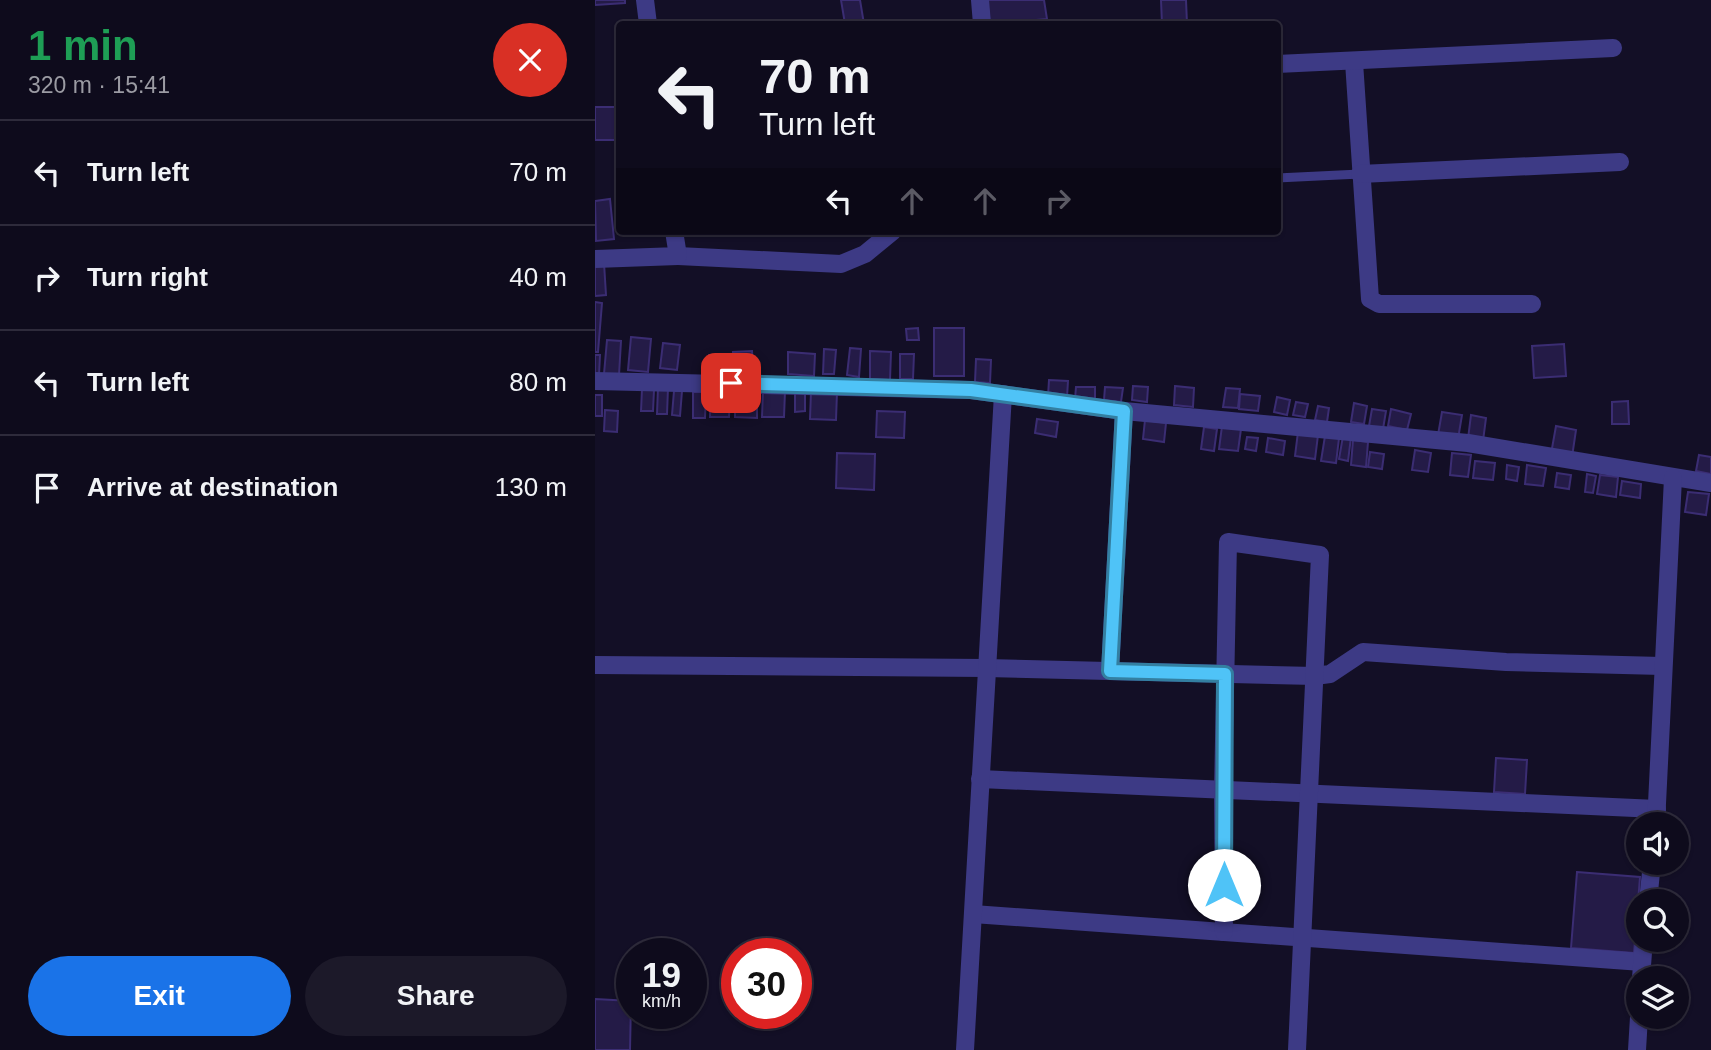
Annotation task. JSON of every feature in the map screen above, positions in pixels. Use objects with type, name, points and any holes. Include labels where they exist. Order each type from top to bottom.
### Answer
[{"type":"street","points":[[645,0],[648,21]]},
{"type":"street","points":[[980,0],[982,21]]},
{"type":"street","points":[[1281,64],[1613,48]]},
{"type":"street","points":[[1354,62],[1367,293],[1374,302],[1532,304]]},
{"type":"street","points":[[1360,174],[1620,162]]},
{"type":"street","points":[[675,235],[678,256]]},
{"type":"street","points":[[595,259],[678,256],[841,264],[865,254],[888,235]]},
{"type":"street","points":[[595,381],[971,390],[1124,411],[1468,443],[1711,482]]},
{"type":"street","points":[[965,1050],[1003,394]]},
{"type":"street","points":[[1110,671],[1124,411]]},
{"type":"street","points":[[1657,812],[1673,478]]},
{"type":"street","points":[[1224,932],[1223,790],[1228,542],[1320,555],[1297,1050]]},
{"type":"street","points":[[595,665],[986,668],[1315,676],[1330,674],[1363,652],[1506,662],[1662,666]]},
{"type":"street","points":[[980,779],[1310,794],[1626,815]]},
{"type":"street","points":[[973,915],[1304,937],[1626,968]]},
{"type":"street","points":[[1637,1050],[1638,1029]]},
{"type":"lane","points":[[1281,178],[1360,174]]},
{"type":"building","points":[[595,0],[625,0],[625,3],[595,5]]},
{"type":"building","points":[[841,0],[860,0],[864,21],[844,21]]},
{"type":"building","points":[[987,0],[1044,0],[1047,19],[990,21]]},
{"type":"building","points":[[1161,0],[1186,0],[1187,21],[1162,21]]},
{"type":"building","points":[[595,107],[616,107],[616,140],[595,140]]},
{"type":"building","points":[[610,199],[614,239],[596,241],[595,201]]},
{"type":"building","points":[[604,263],[606,295],[595,296],[595,264]]},
{"type":"building","points":[[595,302],[602,303],[598,352],[595,352]]},
{"type":"building","points":[[918,328],[919,340],[907,340],[906,329]]},
{"type":"building","points":[[934,328],[964,328],[964,376],[934,376]]},
{"type":"building","points":[[631,337],[651,339],[648,372],[628,370]]},
{"type":"building","points":[[607,340],[621,341],[619,375],[604,374]]},
{"type":"building","points":[[663,343],[680,345],[677,370],[660,368]]},
{"type":"building","points":[[1564,344],[1566,376],[1534,378],[1532,346]]},
{"type":"building","points":[[850,348],[861,349],[859,377],[847,375]]},
{"type":"building","points":[[824,349],[836,350],[834,374],[823,374]]},
{"type":"building","points":[[752,351],[753,366],[733,366],[733,352]]},
{"type":"building","points":[[870,351],[891,352],[890,380],[870,379]]},
{"type":"building","points":[[788,352],[815,354],[814,376],[788,374]]},
{"type":"building","points":[[900,354],[914,354],[913,379],[900,379]]},
{"type":"building","points":[[595,355],[600,355],[599,375],[595,375]]},
{"type":"building","points":[[709,355],[727,355],[727,369],[709,368]]},
{"type":"building","points":[[976,359],[991,360],[990,383],[975,382]]},
{"type":"building","points":[[1049,380],[1068,381],[1067,397],[1048,396]]},
{"type":"building","points":[[1133,386],[1148,387],[1147,402],[1132,400]]},
{"type":"building","points":[[1175,386],[1194,388],[1193,407],[1174,405]]},
{"type":"building","points":[[658,387],[668,388],[667,414],[657,414]]},
{"type":"building","points":[[1076,387],[1095,387],[1095,400],[1075,399]]},
{"type":"building","points":[[1105,387],[1123,388],[1121,402],[1104,400]]},
{"type":"building","points":[[1226,388],[1240,389],[1238,408],[1223,407]]},
{"type":"building","points":[[642,389],[654,390],[653,411],[641,411]]},
{"type":"building","points":[[763,390],[785,391],[784,417],[762,417]]},
{"type":"building","points":[[674,391],[682,391],[680,416],[672,415]]},
{"type":"building","points":[[811,391],[837,392],[836,420],[810,419]]},
{"type":"building","points":[[693,392],[706,392],[705,418],[693,418]]},
{"type":"building","points":[[795,392],[805,393],[805,411],[795,412]]},
{"type":"building","points":[[1240,394],[1260,396],[1258,411],[1239,409]]},
{"type":"building","points":[[595,395],[602,395],[602,416],[595,416]]},
{"type":"building","points":[[710,395],[730,395],[729,417],[710,417]]},
{"type":"building","points":[[735,396],[757,397],[757,418],[735,417]]},
{"type":"building","points":[[1277,397],[1290,400],[1287,415],[1274,412]]},
{"type":"building","points":[[1628,401],[1629,424],[1612,424],[1612,402]]},
{"type":"building","points":[[1296,402],[1308,404],[1305,417],[1293,415]]},
{"type":"building","points":[[1354,403],[1367,406],[1364,424],[1351,422]]},
{"type":"building","points":[[1318,406],[1329,408],[1327,422],[1315,420]]},
{"type":"building","points":[[1372,409],[1386,411],[1383,429],[1369,426]]},
{"type":"building","points":[[1391,409],[1411,414],[1407,430],[1388,426]]},
{"type":"building","points":[[605,410],[618,411],[617,432],[604,431]]},
{"type":"building","points":[[877,411],[905,412],[904,438],[876,437]]},
{"type":"building","points":[[1442,412],[1462,415],[1458,439],[1438,435]]},
{"type":"building","points":[[1471,415],[1486,418],[1483,441],[1468,439]]},
{"type":"building","points":[[1037,419],[1058,422],[1056,437],[1035,433]]},
{"type":"building","points":[[1145,420],[1166,423],[1164,442],[1143,439]]},
{"type":"building","points":[[1222,426],[1241,429],[1238,451],[1219,449]]},
{"type":"building","points":[[1556,426],[1576,430],[1572,457],[1551,454]]},
{"type":"building","points":[[1204,427],[1217,429],[1214,451],[1201,449]]},
{"type":"building","points":[[1298,432],[1318,435],[1315,459],[1295,456]]},
{"type":"building","points":[[1325,436],[1339,438],[1336,463],[1321,461]]},
{"type":"building","points":[[1343,436],[1351,437],[1348,461],[1339,459]]},
{"type":"building","points":[[1247,437],[1258,438],[1256,451],[1245,449]]},
{"type":"building","points":[[1268,438],[1285,441],[1283,455],[1266,452]]},
{"type":"building","points":[[1353,440],[1368,442],[1366,467],[1351,465]]},
{"type":"building","points":[[1415,450],[1431,453],[1428,472],[1412,470]]},
{"type":"building","points":[[1370,452],[1384,454],[1382,469],[1368,467]]},
{"type":"building","points":[[837,453],[875,454],[874,490],[836,488]]},
{"type":"building","points":[[1452,453],[1471,455],[1468,477],[1450,475]]},
{"type":"building","points":[[1699,455],[1711,457],[1711,474],[1696,471]]},
{"type":"building","points":[[1475,461],[1495,463],[1493,480],[1473,478]]},
{"type":"building","points":[[1507,465],[1519,467],[1517,481],[1506,479]]},
{"type":"building","points":[[1527,465],[1546,468],[1543,486],[1525,484]]},
{"type":"building","points":[[1557,473],[1571,475],[1569,489],[1555,487]]},
{"type":"building","points":[[1587,474],[1596,476],[1593,493],[1585,492]]},
{"type":"building","points":[[1600,475],[1618,477],[1616,497],[1597,494]]},
{"type":"building","points":[[1622,481],[1641,484],[1640,498],[1620,495]]},
{"type":"building","points":[[1688,492],[1709,494],[1706,515],[1685,512]]},
{"type":"building","points":[[1496,758],[1527,760],[1525,794],[1494,792]]},
{"type":"building","points":[[1577,872],[1640,877],[1639,889],[1626,889],[1626,952],[1634,953],[1571,948]]},
{"type":"building","points":[[595,999],[616,1000],[616,1029],[630,1029],[630,1050],[595,1050]]},
{"type":"route","points":[[731,383],[971,390],[1124,411],[1110,671],[1225,674],[1224,885]]}]
